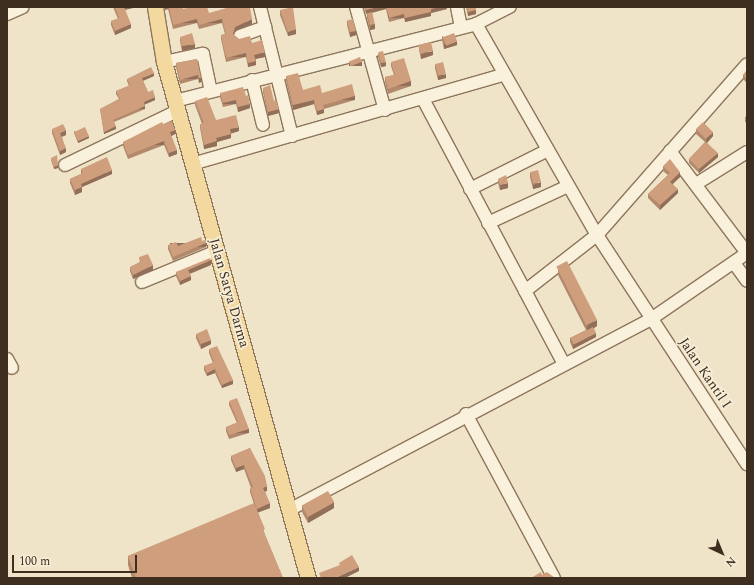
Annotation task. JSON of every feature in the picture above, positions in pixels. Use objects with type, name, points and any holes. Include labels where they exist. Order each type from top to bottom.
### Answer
[{"type":"main road","name":"Jalan Satya Darma","points":[[155,7],[164,62],[308,578]]},
{"type":"street","points":[[7,14],[23,7]]},
{"type":"street","points":[[260,7],[292,136]]},
{"type":"street","points":[[356,7],[385,110]]},
{"type":"street","points":[[457,7],[461,27]]},
{"type":"street","points":[[65,165],[176,106],[211,91],[277,73],[476,24],[506,8]]},
{"type":"street","name":"Jalan Kantil I","points":[[476,24],[503,75],[597,235],[747,464]]},
{"type":"street","points":[[240,36],[265,27]]},
{"type":"street","points":[[164,62],[203,54],[211,91]]},
{"type":"street","points":[[525,291],[597,235],[747,64]]},
{"type":"street","points":[[192,164],[503,75]]},
{"type":"street","points":[[252,80],[263,125]]},
{"type":"street","points":[[423,99],[564,364]]},
{"type":"street","points":[[470,189],[548,150]]},
{"type":"street","points":[[289,510],[466,414],[651,319],[747,253],[696,184],[670,152]]},
{"type":"street","points":[[696,184],[747,152]]},
{"type":"street","points":[[488,223],[568,186]]},
{"type":"street","points":[[142,282],[217,251]]},
{"type":"street","points":[[734,263],[747,281]]},
{"type":"street","points":[[466,414],[554,578]]},
{"type":"building","points":[[115,7],[124,7],[131,24],[115,31],[111,21],[119,18]]},
{"type":"building","points":[[169,7],[182,7],[183,9],[191,7],[207,7],[209,13],[230,7],[250,7],[252,19],[235,27],[233,34],[239,39],[250,36],[252,43],[262,40],[265,52],[254,55],[256,61],[248,63],[246,53],[226,58],[221,35],[226,34],[222,19],[199,25],[197,19],[173,25]]},
{"type":"building","points":[[293,7],[296,29],[288,32],[280,10]]},
{"type":"building","points":[[365,7],[378,7],[366,10]]},
{"type":"building","points":[[387,7],[439,7],[431,9],[431,12],[405,18],[404,14],[389,18]]},
{"type":"building","points":[[467,7],[476,7],[476,10],[468,12]]},
{"type":"building","points":[[372,12],[375,24],[370,25],[367,13]]},
{"type":"building","points":[[353,19],[356,31],[350,32],[347,20]]},
{"type":"building","points":[[192,33],[195,44],[182,46],[180,37]]},
{"type":"building","points":[[454,33],[457,41],[446,46],[443,37]]},
{"type":"building","points":[[431,42],[433,51],[420,54],[418,45]]},
{"type":"building","points":[[383,51],[386,62],[381,63],[378,52]]},
{"type":"building","points":[[360,57],[362,62],[351,66],[349,61]]},
{"type":"building","points":[[404,58],[411,81],[388,89],[385,77],[395,75],[391,62]]},
{"type":"building","points":[[197,59],[201,78],[199,78],[198,75],[180,80],[176,63]]},
{"type":"building","points":[[443,62],[446,74],[438,76],[435,64]]},
{"type":"building","points":[[151,67],[154,73],[142,78],[148,92],[153,90],[155,97],[144,102],[145,106],[113,120],[116,126],[104,132],[100,109],[120,99],[116,91],[130,85],[127,79]]},
{"type":"building","points":[[747,70],[747,79],[743,75]]},
{"type":"building","points":[[298,73],[303,90],[320,85],[322,93],[352,84],[355,96],[323,105],[324,109],[317,111],[314,100],[293,105],[286,76]]},
{"type":"building","points":[[270,85],[274,101],[276,100],[279,109],[268,112],[263,88]]},
{"type":"building","points":[[243,87],[246,96],[248,95],[250,104],[238,107],[236,100],[223,103],[220,93]]},
{"type":"building","points":[[207,97],[216,120],[236,115],[239,127],[230,129],[231,134],[216,138],[217,141],[204,145],[200,124],[204,123],[195,101]]},
{"type":"building","points":[[172,121],[175,130],[170,132],[177,150],[169,153],[164,141],[128,155],[123,142],[162,122],[163,124]]},
{"type":"building","points":[[703,122],[713,132],[706,139],[696,129]]},
{"type":"building","points":[[63,124],[66,130],[60,133],[66,148],[60,151],[52,129]]},
{"type":"building","points":[[85,127],[89,136],[78,141],[74,132]]},
{"type":"building","points":[[706,142],[718,153],[699,169],[689,159]]},
{"type":"building","points":[[57,155],[58,165],[54,167],[51,158]]},
{"type":"building","points":[[107,157],[112,170],[81,184],[82,187],[75,190],[70,179],[83,173],[81,169]]},
{"type":"building","points":[[670,159],[680,172],[670,182],[678,189],[660,205],[648,194],[670,173],[663,166]]},
{"type":"building","points":[[538,170],[541,182],[533,184],[530,172]]},
{"type":"building","points":[[506,175],[508,183],[500,185],[498,179]]},
{"type":"building","points":[[201,237],[202,241],[205,240],[206,243],[173,257],[168,245],[176,242],[178,246]]},
{"type":"building","points":[[148,254],[153,265],[133,275],[130,267],[141,262],[139,257]]},
{"type":"building","points":[[210,258],[211,260],[188,270],[191,276],[180,281],[176,272]]},
{"type":"building","points":[[567,261],[597,320],[586,325],[556,266]]},
{"type":"building","points":[[593,327],[596,333],[574,345],[571,338]]},
{"type":"building","points":[[207,329],[211,340],[201,344],[196,334]]},
{"type":"building","points":[[217,346],[233,380],[222,385],[215,369],[207,373],[204,366],[214,362],[209,349]]},
{"type":"building","points":[[237,398],[249,429],[229,435],[226,427],[238,422],[229,401]]},
{"type":"building","points":[[250,448],[265,476],[267,486],[263,488],[270,503],[257,509],[250,488],[253,487],[244,465],[236,468],[231,456]]},
{"type":"building","points":[[328,491],[334,502],[308,517],[302,506]]},
{"type":"building","points":[[254,503],[265,529],[263,530],[283,578],[136,578],[128,556]]},
{"type":"building","points":[[352,555],[359,567],[335,578],[321,578],[319,573],[340,565],[339,563]]},
{"type":"building","points":[[541,572],[542,575],[547,572],[555,578],[531,578]]}]
